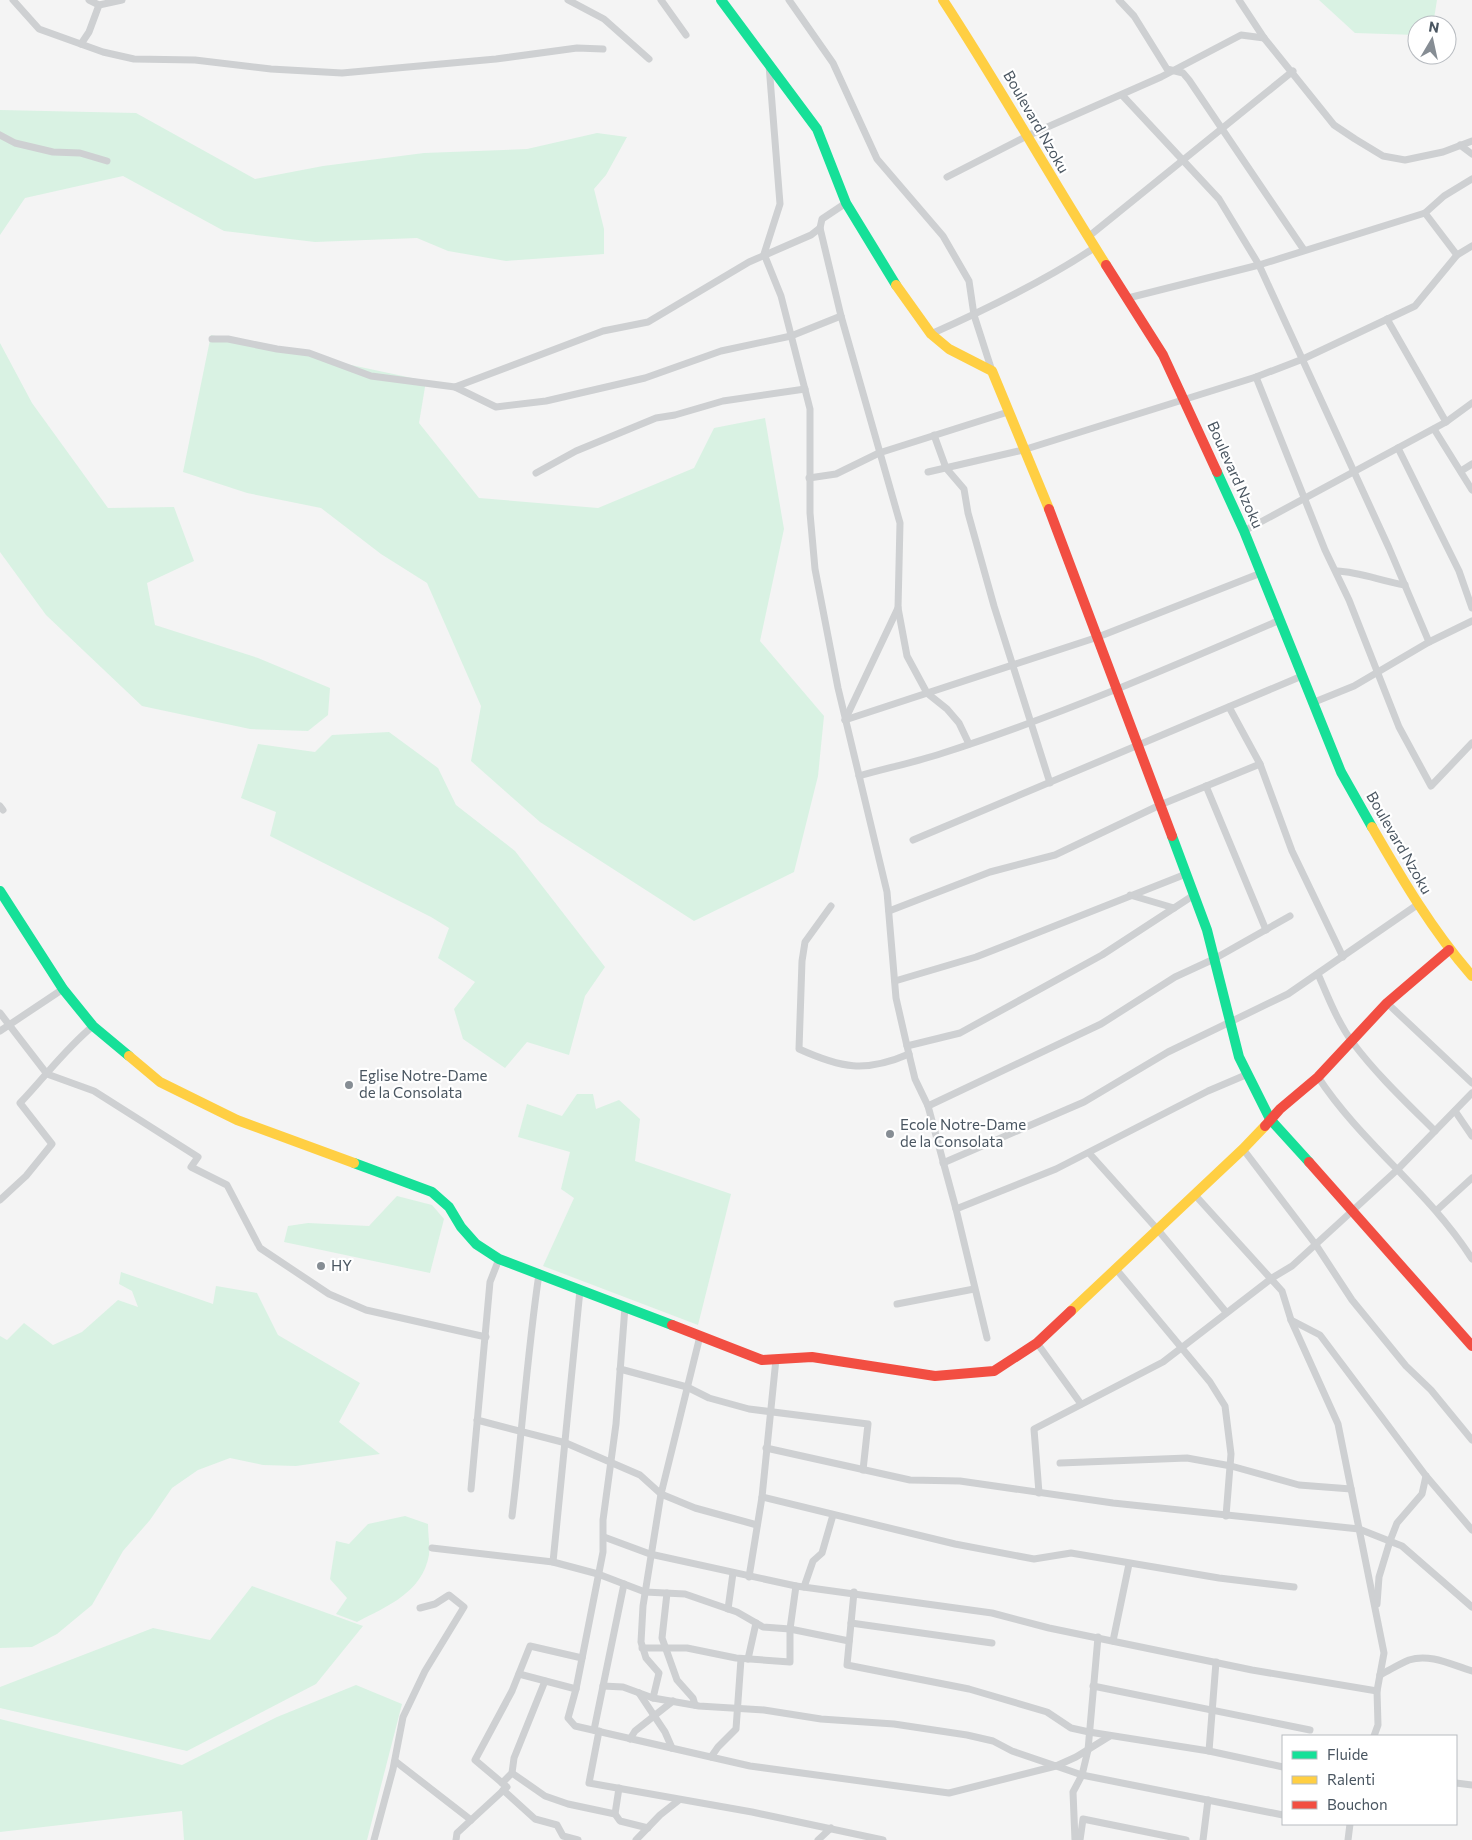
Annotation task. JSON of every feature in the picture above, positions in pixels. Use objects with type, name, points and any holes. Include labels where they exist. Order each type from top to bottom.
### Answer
[{"type":"street","points":[[13,0],[39,29],[81,44],[134,59],[195,60],[271,70],[342,73],[496,59],[577,48],[603,49]]},
{"type":"street","points":[[89,0],[99,5],[122,0]]},
{"type":"street","points":[[568,0],[604,19],[649,59]]},
{"type":"street","points":[[661,0],[686,35]]},
{"type":"street","points":[[721,0],[817,129],[846,203],[892,280],[931,334],[949,348],[992,371]]},
{"type":"street","points":[[789,0],[832,63],[876,159],[943,236],[969,281],[974,315],[992,371],[1063,543],[1194,895],[1214,959],[1239,1057],[1270,1119],[1354,1210],[1472,1346]]},
{"type":"street","name":"Boulevard Nzoku","points":[[943,0],[992,75],[1094,248],[1163,355],[1244,531],[1340,772],[1417,905],[1449,950],[1472,976]]},
{"type":"street","points":[[1119,0],[1134,16],[1167,69],[1171,72],[1183,73],[1304,250]]},
{"type":"street","points":[[1239,0],[1264,38],[1293,71],[1334,125],[1383,156],[1406,160],[1443,152],[1472,141]]},
{"type":"street","points":[[81,44],[89,32],[99,5]]},
{"type":"street","points":[[947,177],[1027,136],[1171,72],[1241,35],[1264,38]]},
{"type":"street","points":[[769,65],[780,204],[764,254],[781,296],[810,409],[810,513],[815,569],[845,720],[887,892],[895,981],[907,1046],[915,1079],[928,1106],[956,1209],[987,1338]]},
{"type":"street","points":[[1088,237],[1293,71]]},
{"type":"street","points":[[1122,95],[1181,161],[1219,199],[1258,265],[1354,471],[1429,642]]},
{"type":"street","points":[[0,135],[15,143],[53,152],[80,153],[107,162]]},
{"type":"street","points":[[1460,145],[1472,154]]},
{"type":"street","points":[[1128,298],[1258,265],[1425,213],[1444,196],[1472,179]]},
{"type":"street","points":[[846,203],[822,219],[820,228],[841,316],[900,523],[898,608],[907,656],[927,694],[947,709],[969,744]]},
{"type":"street","points":[[1425,213],[1457,255]]},
{"type":"street","points":[[455,387],[604,331],[648,322],[712,282],[764,254],[811,235],[820,228]]},
{"type":"street","points":[[928,472],[1023,450],[1183,398],[1256,377],[1303,359],[1415,306],[1457,255],[1472,246]]},
{"type":"street","points":[[931,334],[974,315],[1053,273],[1094,248]]},
{"type":"street","points":[[212,339],[228,339],[276,349],[309,353],[372,376],[455,387],[496,407],[546,401],[645,378],[721,352],[791,336],[841,316]]},
{"type":"street","points":[[1387,319],[1446,422]]},
{"type":"street","points":[[1256,377],[1325,550],[1337,571],[1399,727],[1431,786],[1472,742]]},
{"type":"street","points":[[536,473],[583,448],[656,418],[723,402],[805,390]]},
{"type":"street","points":[[1244,531],[1434,429],[1472,403]]},
{"type":"street","points":[[809,478],[836,474],[879,453],[1008,412]]},
{"type":"street","points":[[1434,429],[1472,490]]},
{"type":"street","points":[[934,434],[946,468],[964,489],[968,513],[994,606],[1050,783]]},
{"type":"street","points":[[1398,448],[1459,571],[1472,608]]},
{"type":"street","points":[[1461,471],[1472,464]]},
{"type":"street","points":[[1337,571],[1357,572],[1376,580],[1405,585]]},
{"type":"street","points":[[845,720],[1098,637],[1261,573]]},
{"type":"street","points":[[845,720],[898,608]]},
{"type":"street","points":[[858,776],[942,754],[1032,722],[1118,689],[1280,620]]},
{"type":"street","points":[[1312,702],[1354,686],[1429,642],[1472,621]]},
{"type":"street","points":[[913,840],[1302,676]]},
{"type":"street","points":[[1229,707],[1260,764],[1292,851],[1343,957]]},
{"type":"street","points":[[889,911],[990,872],[1055,855],[1160,805],[1260,764]]},
{"type":"street","points":[[1206,786],[1266,930]]},
{"type":"street","points":[[895,981],[976,957],[1186,874]]},
{"type":"street","points":[[0,891],[63,989],[93,1026],[160,1082],[228,1116],[432,1192],[449,1207],[461,1227],[476,1244],[499,1259],[762,1360],[812,1357],[935,1376],[994,1371],[1037,1342],[1195,1195],[1243,1149],[1270,1119],[1318,1077],[1387,1003],[1449,950]]},
{"type":"street","points":[[1130,895],[1174,908]]},
{"type":"street","points":[[907,1046],[960,1033],[1102,955],[1194,895]]},
{"type":"street","points":[[943,1163],[1084,1102],[1168,1052],[1288,994],[1417,905]]},
{"type":"street","points":[[831,906],[806,942],[802,961],[799,1049],[836,1064],[855,1067],[909,1054]]},
{"type":"street","points":[[928,1106],[1101,1024],[1175,977],[1214,959],[1290,916]]},
{"type":"street","points":[[1318,974],[1329,1001],[1352,1042],[1390,1086],[1436,1131]]},
{"type":"street","points":[[0,1031],[63,989]]},
{"type":"street","points":[[1387,1003],[1472,1082]]},
{"type":"street","points":[[0,1013],[47,1074],[94,1091],[198,1157],[191,1167],[227,1185],[260,1248],[329,1294],[366,1310],[486,1337]]},
{"type":"street","points":[[0,1200],[26,1176],[52,1144],[20,1103],[47,1074],[68,1047],[93,1026]]},
{"type":"street","points":[[956,1209],[1056,1170],[1208,1091],[1248,1074]]},
{"type":"street","points":[[1318,1077],[1331,1096],[1397,1170],[1438,1210],[1472,1258]]},
{"type":"street","points":[[1039,1493],[1034,1429],[1163,1362],[1226,1312],[1272,1278],[1292,1266],[1397,1170],[1472,1093]]},
{"type":"street","points":[[1455,1111],[1472,1136]]},
{"type":"street","points":[[1243,1149],[1316,1245],[1358,1308],[1406,1366],[1431,1390],[1472,1440]]},
{"type":"street","points":[[1088,1153],[1158,1230],[1226,1312]]},
{"type":"street","points":[[1438,1210],[1472,1178]]},
{"type":"street","points":[[1195,1195],[1282,1291],[1291,1320],[1338,1424],[1384,1653],[1378,1690],[1378,1725],[1374,1735]]},
{"type":"street","points":[[471,1488],[490,1282],[499,1259]]},
{"type":"street","points":[[1116,1269],[1210,1382],[1225,1406],[1231,1466],[1226,1516]]},
{"type":"street","points":[[512,1516],[522,1432],[530,1336],[539,1274]]},
{"type":"street","points":[[897,1304],[974,1289]]},
{"type":"street","points":[[553,1562],[580,1290]]},
{"type":"street","points":[[625,1307],[616,1424],[603,1520],[604,1537],[576,1689],[568,1718],[575,1726],[711,1757],[788,1772],[949,1793],[1056,1766],[1088,1750],[1110,1736]]},
{"type":"street","points":[[1291,1320],[1320,1335],[1426,1476],[1472,1530]]},
{"type":"street","points":[[653,1698],[659,1674],[646,1658],[642,1648],[645,1592],[660,1494],[700,1336]]},
{"type":"street","points":[[1037,1342],[1081,1404]]},
{"type":"street","points":[[749,1577],[762,1497],[776,1359]]},
{"type":"street","points":[[620,1369],[687,1386],[709,1398],[750,1409],[868,1424],[863,1470]]},
{"type":"street","points":[[477,1420],[566,1443],[640,1475],[660,1494],[694,1508],[757,1524]]},
{"type":"street","points":[[766,1448],[910,1480],[960,1481],[1039,1493],[1226,1516],[1359,1529],[1402,1546],[1430,1568],[1439,1579],[1472,1607]]},
{"type":"street","points":[[1060,1463],[1187,1458],[1231,1466],[1299,1484],[1351,1489]]},
{"type":"street","points":[[1376,1612],[1379,1577],[1390,1541],[1397,1523],[1422,1494],[1426,1476]]},
{"type":"street","points":[[762,1497],[955,1544],[1034,1558],[1071,1553],[1129,1564],[1294,1587]]},
{"type":"street","points":[[804,1587],[813,1561],[822,1553],[834,1515]]},
{"type":"street","points":[[604,1537],[650,1554],[749,1577],[796,1586],[854,1592],[992,1613],[1049,1628],[1216,1662],[1378,1690]]},
{"type":"street","points":[[432,1548],[553,1562],[598,1574],[645,1592],[685,1594],[728,1609],[763,1627],[790,1629],[849,1641]]},
{"type":"street","points":[[1113,1641],[1129,1564]]},
{"type":"street","points":[[728,1609],[733,1573]]},
{"type":"street","points":[[624,1584],[603,1686],[589,1783],[831,1828],[883,1840]]},
{"type":"street","points":[[642,1648],[687,1648],[745,1659],[790,1662],[790,1629],[796,1586]]},
{"type":"street","points":[[854,1592],[847,1665],[969,1689],[1047,1712],[1071,1728],[1209,1751],[1282,1767]]},
{"type":"street","points":[[667,1593],[662,1638],[677,1680],[693,1698],[695,1705]]},
{"type":"street","points":[[374,1840],[395,1761],[404,1717],[425,1671],[464,1607],[450,1595],[436,1604],[420,1608]]},
{"type":"street","points":[[711,1757],[736,1729],[745,1659],[756,1623]]},
{"type":"street","points":[[851,1623],[992,1643]]},
{"type":"street","points":[[1075,1840],[1073,1792],[1082,1775],[1088,1750],[1098,1638]]},
{"type":"street","points":[[578,1840],[563,1836],[557,1825],[535,1819],[475,1760],[493,1728],[530,1646],[582,1658]]},
{"type":"street","points":[[1380,1675],[1410,1660],[1422,1659],[1440,1660],[1472,1671]]},
{"type":"street","points":[[1209,1751],[1216,1662]]},
{"type":"street","points":[[519,1674],[576,1689]]},
{"type":"street","points":[[456,1840],[457,1833],[503,1787],[512,1774],[514,1758],[545,1681]]},
{"type":"street","points":[[603,1686],[624,1687],[653,1698],[695,1705],[764,1710],[822,1719],[894,1724],[967,1735],[993,1741],[1012,1751],[1082,1775],[1282,1815]]},
{"type":"street","points":[[1093,1686],[1310,1730]]},
{"type":"street","points":[[638,1692],[665,1732],[672,1748]]},
{"type":"street","points":[[630,1739],[634,1731],[673,1701]]},
{"type":"street","points":[[395,1761],[471,1820]]},
{"type":"street","points":[[512,1774],[544,1796],[576,1806],[616,1814]]},
{"type":"street","points":[[1457,1782],[1472,1785]]},
{"type":"street","points":[[619,1788],[616,1814],[620,1821],[648,1828]]},
{"type":"street","points":[[636,1840],[679,1800]]},
{"type":"street","points":[[1202,1840],[1208,1800]]},
{"type":"street","points":[[1080,1840],[1083,1819],[1186,1840]]},
{"type":"street","points":[[1348,1840],[1350,1825]]},
{"type":"street","points":[[818,1840],[831,1828]]},
{"type":"green space","points":[[1319,0],[1437,0],[1435,15],[1407,15],[1407,35],[1355,33]]},
{"type":"green space","points":[[0,110],[136,113],[255,179],[323,166],[424,153],[527,149],[597,133],[627,137],[606,175],[594,189],[604,229],[604,254],[506,261],[448,251],[417,238],[315,242],[224,231],[123,176],[25,198],[0,235]]},
{"type":"green space","points":[[211,335],[426,381],[419,423],[479,498],[598,508],[694,468],[714,428],[765,418],[784,529],[760,641],[824,716],[818,776],[794,872],[694,921],[540,822],[471,761],[481,706],[427,583],[381,554],[321,508],[247,493],[183,472]]},
{"type":"green space","points":[[0,343],[32,403],[108,508],[174,507],[194,561],[147,583],[155,625],[258,658],[330,688],[328,715],[308,731],[250,729],[142,706],[46,615],[0,552]]},
{"type":"green space","points":[[389,732],[438,768],[456,805],[515,851],[605,967],[585,996],[569,1055],[527,1042],[505,1068],[463,1039],[454,1009],[475,982],[438,958],[449,928],[431,917],[270,836],[276,812],[241,798],[258,744],[315,752],[332,735]]},
{"type":"green space","points":[[577,1094],[593,1094],[596,1109],[619,1100],[640,1119],[635,1161],[731,1194],[698,1325],[543,1266],[574,1198],[561,1189],[570,1152],[518,1137],[527,1104],[562,1116]]},
{"type":"green space","points":[[397,1196],[432,1205],[444,1219],[430,1273],[284,1242],[288,1226],[308,1223],[369,1226]]},
{"type":"green space","points":[[121,1272],[213,1304],[216,1286],[257,1293],[278,1335],[360,1383],[339,1422],[380,1454],[296,1466],[263,1465],[230,1458],[198,1470],[172,1488],[150,1520],[123,1551],[92,1605],[57,1634],[32,1647],[0,1648],[0,1336],[7,1340],[24,1323],[53,1345],[82,1332],[118,1300],[138,1307],[132,1291],[119,1284]]},
{"type":"green space","points":[[405,1516],[428,1524],[429,1555],[419,1579],[402,1597],[357,1622],[336,1614],[347,1598],[330,1579],[336,1541],[349,1544],[368,1524]]},
{"type":"green space","points":[[252,1586],[363,1626],[316,1684],[187,1751],[0,1708],[0,1687],[153,1628],[210,1640]]},
{"type":"green space","points":[[356,1685],[402,1704],[367,1840],[184,1840],[182,1811],[0,1832],[0,1719],[182,1765],[277,1717]]},
{"type":"traffic: fast","points":[[721,0],[817,129],[846,203],[896,285]]},
{"type":"traffic: fast","points":[[1217,472],[1244,531],[1341,772],[1372,827]]},
{"type":"traffic: fast","points":[[1172,836],[1207,930],[1239,1057],[1270,1119],[1309,1162]]},
{"type":"traffic: fast","points":[[0,891],[63,989],[93,1026],[129,1056]]},
{"type":"traffic: fast","points":[[354,1163],[432,1192],[449,1207],[461,1227],[476,1244],[499,1259],[672,1325]]},
{"type":"traffic: slow","points":[[943,0],[1106,265]]},
{"type":"traffic: slow","points":[[896,285],[931,334],[949,349],[992,371],[1049,509]]},
{"type":"traffic: slow","points":[[1372,827],[1406,885],[1457,959],[1472,976]]},
{"type":"traffic: slow","points":[[129,1056],[160,1082],[237,1120],[354,1163]]},
{"type":"traffic: slow","points":[[1071,1311],[1265,1126]]},
{"type":"traffic: jam","points":[[1106,265],[1163,355],[1217,472]]},
{"type":"traffic: jam","points":[[1049,509],[1172,836]]},
{"type":"traffic: jam","points":[[1265,1126],[1280,1109],[1318,1077],[1387,1003],[1449,950]]},
{"type":"traffic: jam","points":[[1309,1162],[1472,1346]]},
{"type":"traffic: jam","points":[[672,1325],[762,1360],[812,1357],[935,1376],[994,1371],[1037,1343],[1071,1311]]},
{"type":"place","name":"Eglise Notre-Dame de la Consolata","points":[[349,1085]]},
{"type":"place","name":"Ecole Notre-Dame de la Consolata","points":[[890,1134]]},
{"type":"place","name":"HY","points":[[321,1266]]}]
